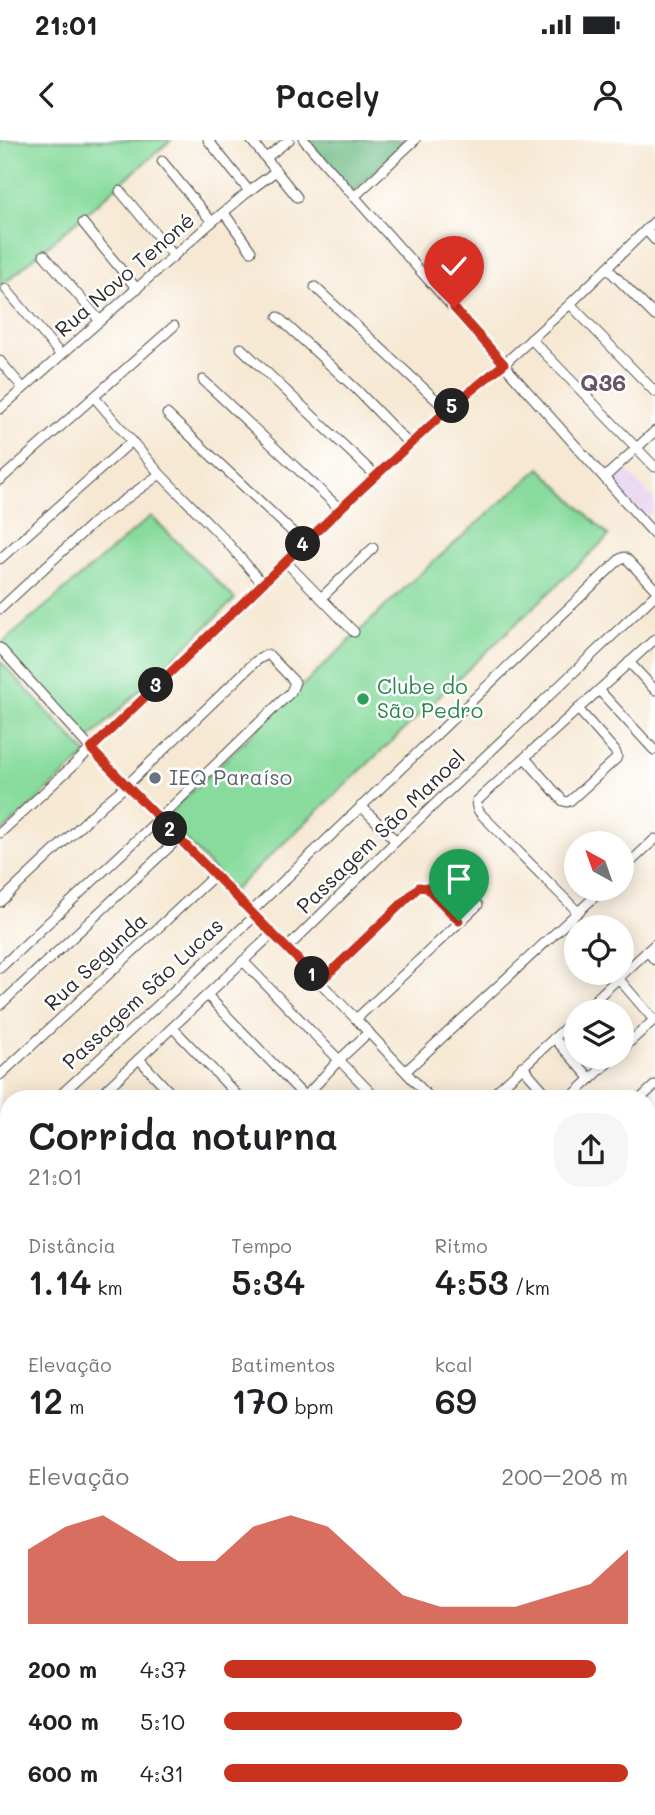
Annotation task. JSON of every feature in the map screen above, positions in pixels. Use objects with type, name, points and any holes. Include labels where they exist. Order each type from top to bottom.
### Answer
[{"type":"street","points":[[208,140],[249,191]]},
{"type":"street","points":[[251,140],[297,197]]},
{"type":"street","points":[[266,158],[289,140]]},
{"type":"street","points":[[304,140],[655,535]]},
{"type":"street","points":[[354,197],[415,140]]},
{"type":"street","points":[[162,161],[212,222]]},
{"type":"street","name":"Rua Novo Tenoné","points":[[0,409],[212,222],[276,170]]},
{"type":"street","points":[[120,191],[174,256]]},
{"type":"street","points":[[224,213],[251,251]]},
{"type":"street","points":[[0,833],[340,509],[447,410],[504,364],[655,221]]},
{"type":"street","points":[[83,223],[137,289]]},
{"type":"street","points":[[646,230],[655,240]]},
{"type":"street","points":[[44,256],[100,321]]},
{"type":"street","points":[[607,268],[655,316]]},
{"type":"street","points":[[315,287],[447,410]]},
{"type":"street","points":[[6,289],[60,354]]},
{"type":"street","points":[[570,303],[655,392]]},
{"type":"street","points":[[278,317],[356,389],[410,445]]},
{"type":"street","points":[[0,480],[174,326]]},
{"type":"street","points":[[531,339],[655,467]]},
{"type":"street","points":[[240,348],[376,476]]},
{"type":"street","points":[[0,361],[23,388]]},
{"type":"street","points":[[203,380],[340,509]]},
{"type":"street","points":[[94,397],[160,474],[226,541],[262,583]]},
{"type":"street","points":[[167,414],[304,543]]},
{"type":"street","points":[[605,477],[655,430]]},
{"type":"street","points":[[0,559],[132,441]]},
{"type":"street","points":[[0,609],[94,522],[160,474]]},
{"type":"street","points":[[321,598],[373,548]]},
{"type":"street","name":"Passagem São Lucas","points":[[66,1090],[253,914],[361,806],[620,559],[627,559],[655,589]]},
{"type":"street","points":[[285,561],[354,632]]},
{"type":"street","name":"Passagem São Manoel","points":[[286,949],[655,595]]},
{"type":"street","points":[[578,912],[476,808],[477,801],[655,639]]},
{"type":"street","points":[[0,648],[126,786],[423,1090]]},
{"type":"street","points":[[0,902],[261,656],[269,655],[295,682],[291,692],[0,968]]},
{"type":"street","points":[[629,662],[655,690]]},
{"type":"street","points":[[599,690],[654,750]]},
{"type":"street","points":[[525,758],[563,801],[567,802],[616,759],[615,751],[578,709]]},
{"type":"street","points":[[361,806],[396,841]]},
{"type":"street","points":[[0,1005],[179,838]]},
{"type":"street","points":[[634,859],[655,839]]},
{"type":"street","name":"Rua Segunda","points":[[0,1074],[215,875]]},
{"type":"street","points":[[320,982],[419,887],[427,888],[459,921]]},
{"type":"street","points":[[406,1072],[590,901]]},
{"type":"street","points":[[356,1019],[478,905]]},
{"type":"street","points":[[111,1090],[139,1059],[272,934]]},
{"type":"street","points":[[634,963],[655,944]]},
{"type":"street","points":[[647,951],[655,960]]},
{"type":"street","points":[[243,961],[368,1090]]},
{"type":"street","points":[[597,999],[611,985]]},
{"type":"street","points":[[624,985],[654,1019],[634,1038]]},
{"type":"street","points":[[207,995],[297,1090]]},
{"type":"street","points":[[173,1028],[232,1090]]},
{"type":"street","points":[[499,1090],[564,1029]]},
{"type":"street","points":[[312,1090],[369,1032]]},
{"type":"street","points":[[554,1038],[591,1079]]},
{"type":"street","points":[[139,1059],[168,1090]]},
{"type":"street","points":[[522,1066],[543,1090]]},
{"type":"street","points":[[579,1090],[601,1069]]},
{"type":"shaded area","points":[[626,470],[655,500],[655,509],[644,519],[612,482]]},
{"type":"green space","points":[[0,140],[171,140],[0,287]]},
{"type":"green space","points":[[307,140],[409,140],[352,192]]},
{"type":"green space","name":"Clube do São Pedro","points":[[540,468],[609,536],[233,891],[165,817],[413,580]]},
{"type":"green space","points":[[151,516],[235,599],[87,741],[0,645]]},
{"type":"green space","points":[[0,661],[87,754],[0,834]]},
{"type":"place","name":"Clube do São Pedro","points":[[363,699]]},
{"type":"place","name":"IEQ Paraíso","points":[[155,778]]},
{"type":"district","name":"Q36","points":[[603,383]]},
{"type":"route","points":[[454,308],[504,364],[447,410],[340,509],[91,749],[320,982],[419,887],[427,888],[459,921]]}]
